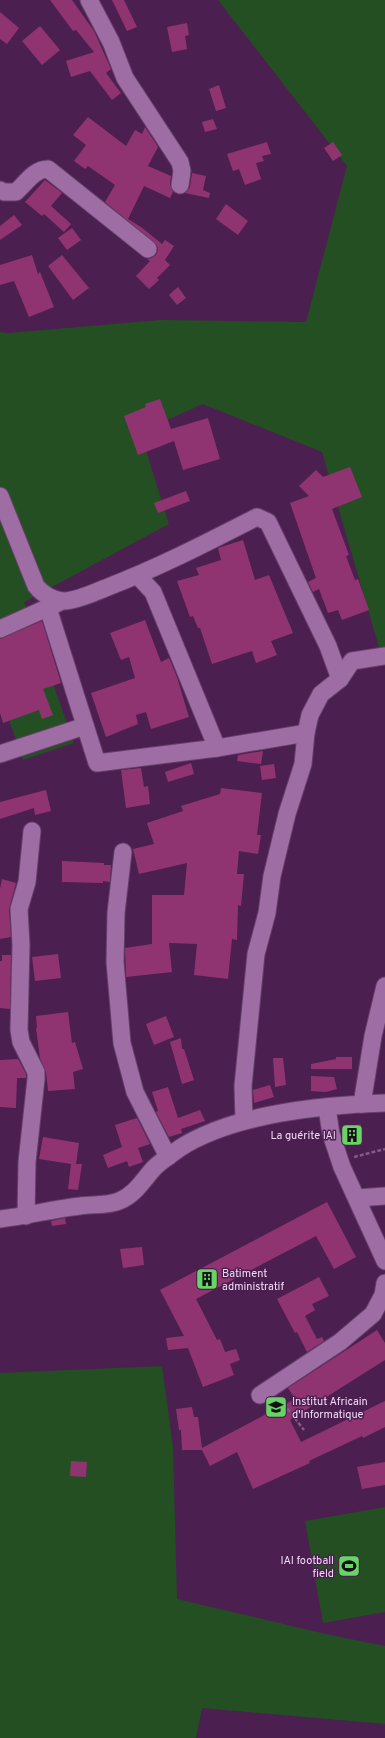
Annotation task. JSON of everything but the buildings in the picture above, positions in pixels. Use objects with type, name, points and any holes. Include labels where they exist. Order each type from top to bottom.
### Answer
[{"type":"street","points":[[89,0],[111,42],[125,78],[180,162],[182,171],[180,185]]},
{"type":"street","points":[[0,190],[4,192],[16,192],[34,174],[41,169],[48,169],[148,249]]},
{"type":"street","points":[[0,496],[36,586],[41,593],[64,601]]},
{"type":"street","points":[[0,629],[64,601],[91,594],[138,576],[257,517],[268,522],[328,646],[340,679]]},
{"type":"street","points":[[138,576],[153,592],[217,748]]},
{"type":"street","points":[[48,608],[97,763],[217,748],[306,733]]},
{"type":"street","points":[[244,1121],[243,1086],[256,954],[267,913],[272,876],[287,814],[303,764],[306,733],[310,715],[321,694],[340,679],[352,661],[385,656]]},
{"type":"street","points":[[0,754],[85,726]]},
{"type":"street","points":[[26,1216],[27,1162],[36,1072],[21,1042],[19,1030],[21,945],[19,909],[27,882],[32,831]]},
{"type":"street","points":[[123,852],[116,913],[115,962],[122,1043],[135,1092],[168,1157]]},
{"type":"street","points":[[362,1104],[374,1036],[385,986]]},
{"type":"street","points":[[0,1219],[26,1216],[80,1206],[117,1202],[127,1197],[155,1167],[181,1148],[209,1133],[244,1121],[326,1108],[385,1103]]},
{"type":"street","points":[[326,1108],[331,1134],[339,1161],[385,1261]]},
{"type":"street","points":[[357,1198],[385,1196]]},
{"type":"street","points":[[266,1392],[340,1342],[373,1314],[383,1295],[385,1283]]},
{"type":"path","points":[[339,1161],[385,1149]]},
{"type":"path","points":[[266,1392],[304,1430]]},
{"type":"green space","points":[[218,0],[385,0],[385,654],[381,654],[322,452],[203,404],[140,432],[169,524],[24,602],[74,743],[23,760],[0,694],[0,332],[9,333],[160,320],[306,322],[347,166]]},
{"type":"green space","points":[[162,1366],[173,1447],[177,1599],[326,1634],[385,1646],[385,1724],[202,1708],[196,1738],[0,1738],[0,1373]]},
{"type":"green space","name":"IAI football field","points":[[385,1507],[385,1612],[323,1623],[305,1521]]},
{"type":"place","name":"La guérite IAI","points":[[352,1135]]},
{"type":"place","name":"Batiment administratif","points":[[207,1279]]},
{"type":"place","name":"Institut Africain d'Informatique","points":[[276,1407]]},
{"type":"place","name":"IAI football field","points":[[349,1566]]}]
